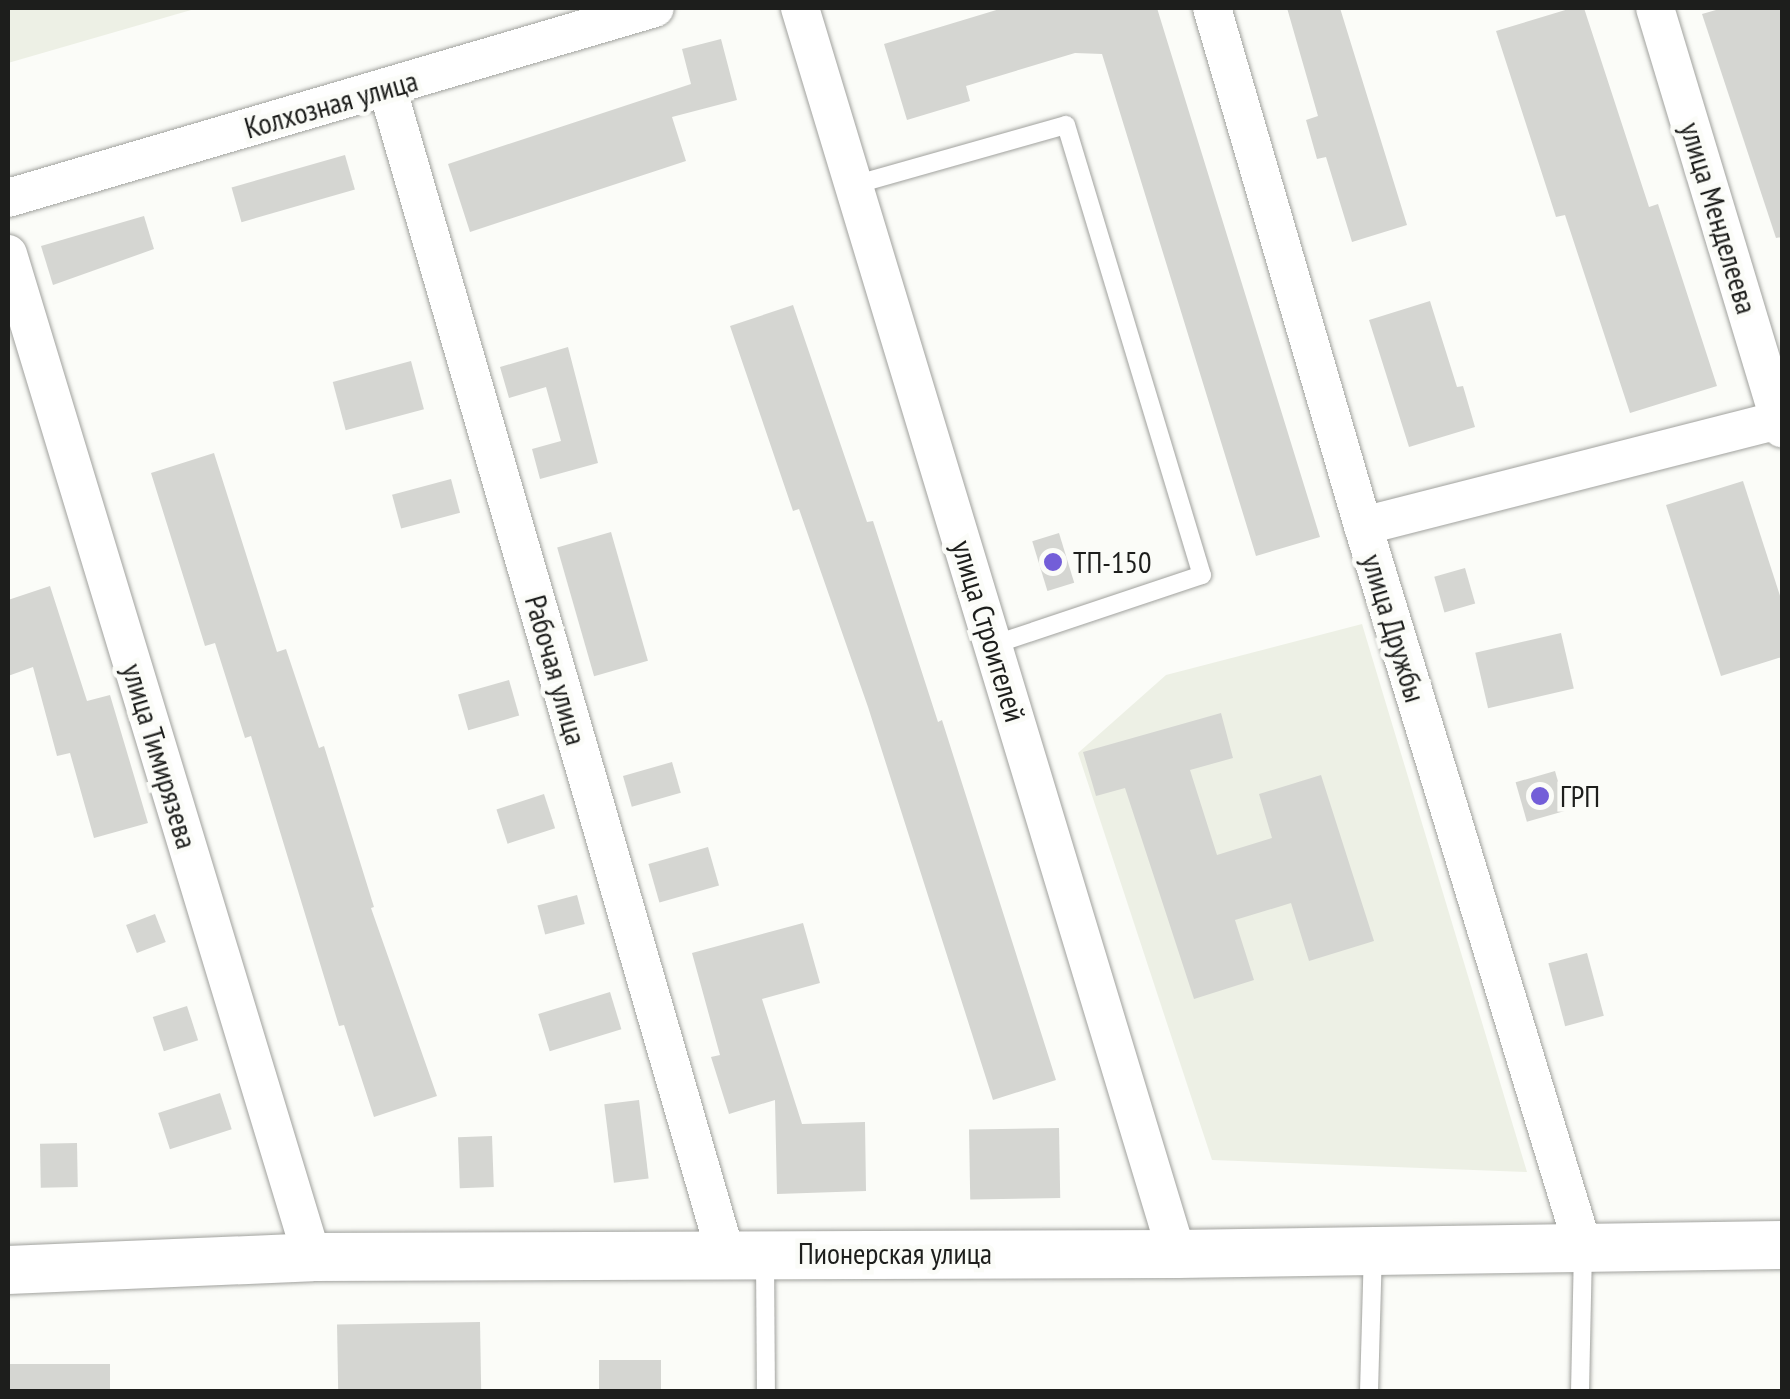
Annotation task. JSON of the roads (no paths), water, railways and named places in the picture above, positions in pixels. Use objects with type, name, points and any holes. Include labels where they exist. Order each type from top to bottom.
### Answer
[{"type":"street","name":"Колхозная улица","points":[[8,198],[655,8]]},
{"type":"street","name":"улица Строителей","points":[[800,8],[1178,1254]]},
{"type":"street","name":"улица Дружбы","points":[[1212,8],[1363,526],[1583,1247]]},
{"type":"street","name":"улица Менделеева","points":[[1655,8],[1782,422]]},
{"type":"street","name":"Рабочая улица","points":[[386,88],[745,1252]]},
{"type":"street","name":"улица Тимирязева","points":[[8,254],[312,1257]]},
{"type":"street","points":[[1363,526],[1782,422]]},
{"type":"street","name":"Пионерская улица","points":[[8,1270],[312,1257],[745,1252],[1178,1254],[1782,1246]]},
{"type":"lane","points":[[854,186],[1066,124],[1202,575],[993,645]]},
{"type":"lane","points":[[1580,1392],[1583,1247]]},
{"type":"lane","points":[[1369,1392],[1373,1251]]},
{"type":"lane","points":[[745,1252],[766,1392]]},
{"type":"place","name":"ТП-150","points":[[1053,562]]},
{"type":"place","name":"ГРП","points":[[1540,796]]}]
